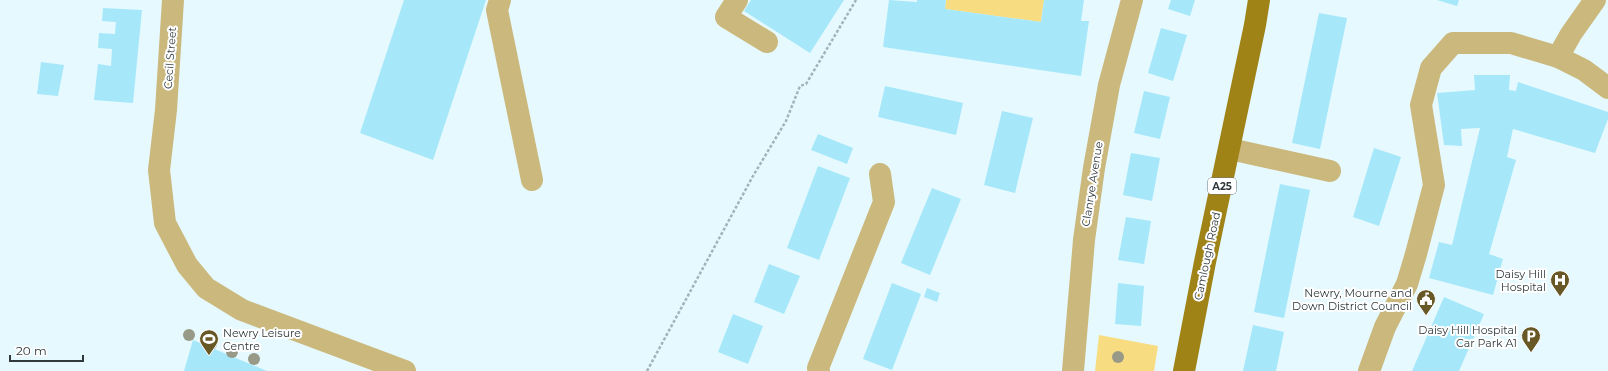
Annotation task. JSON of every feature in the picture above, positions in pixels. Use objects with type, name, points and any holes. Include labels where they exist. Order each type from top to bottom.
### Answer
[{"type":"main road","name":"Camlough Road","points":[[1184,371],[1205,262],[1256,25],[1259,0]]},
{"type":"street","name":"Cecil Street","points":[[174,0],[166,116],[159,170],[165,223],[187,265],[206,288],[242,310],[405,371]]},
{"type":"street","points":[[500,0],[497,10],[532,180]]},
{"type":"street","points":[[737,0],[726,17],[767,42]]},
{"type":"street","name":"Clanrye Avenue","points":[[1073,371],[1084,240],[1094,168],[1109,85],[1132,0]]},
{"type":"street","points":[[1558,57],[1571,34],[1595,0]]},
{"type":"street","points":[[1602,0],[1608,8]]},
{"type":"street","points":[[1369,371],[1386,327],[1407,284],[1434,185],[1421,104],[1431,68],[1453,43],[1511,43],[1558,57],[1584,70],[1608,88]]},
{"type":"street","points":[[1230,149],[1330,171]]},
{"type":"street","points":[[819,371],[818,368],[884,202],[880,174]]},
{"type":"path","points":[[647,371],[753,176],[786,121],[800,86],[806,84],[856,0]]},
{"type":"shaded area","points":[[946,0],[1044,0],[1041,22],[945,9]]},
{"type":"shaded area","points":[[1099,335],[1158,346],[1154,371],[1095,371]]},
{"type":"building","points":[[404,0],[486,0],[433,160],[360,133]]},
{"type":"building","points":[[751,0],[844,0],[810,53],[744,11]]},
{"type":"building","points":[[889,0],[917,2],[917,0],[946,0],[945,9],[1041,22],[1044,0],[1084,0],[1081,21],[1089,21],[1081,76],[883,47]]},
{"type":"building","points":[[1171,0],[1195,0],[1190,16],[1168,9]]},
{"type":"building","points":[[1437,0],[1459,0],[1457,6]]},
{"type":"building","points":[[103,8],[142,10],[133,103],[94,100],[98,64],[111,66],[112,49],[98,48],[99,33],[115,34],[116,22],[102,21]]},
{"type":"building","points":[[1319,13],[1347,18],[1320,149],[1292,143]]},
{"type":"building","points":[[1161,28],[1187,35],[1173,81],[1148,73]]},
{"type":"building","points":[[41,62],[64,65],[58,96],[37,94]]},
{"type":"building","points":[[1474,75],[1510,75],[1509,90],[1516,91],[1518,82],[1608,112],[1608,119],[1595,153],[1513,129],[1507,157],[1516,160],[1489,254],[1503,259],[1493,295],[1429,278],[1439,242],[1452,245],[1480,128],[1461,129],[1462,146],[1444,145],[1437,93],[1475,90]]},
{"type":"building","points":[[885,86],[963,103],[956,135],[878,117]]},
{"type":"building","points":[[1144,91],[1170,97],[1160,139],[1134,133]]},
{"type":"building","points":[[1002,111],[1033,118],[1015,193],[984,185]]},
{"type":"building","points":[[818,134],[853,148],[847,164],[811,150]]},
{"type":"building","points":[[1374,148],[1401,157],[1379,226],[1353,217]]},
{"type":"building","points":[[1131,153],[1160,158],[1152,201],[1123,195]]},
{"type":"building","points":[[818,166],[850,178],[819,260],[787,248]]},
{"type":"building","points":[[1280,184],[1310,190],[1284,318],[1254,312]]},
{"type":"building","points":[[932,188],[961,199],[930,275],[901,263]]},
{"type":"building","points":[[1126,217],[1151,221],[1144,264],[1118,260]]},
{"type":"building","points":[[769,264],[800,276],[784,314],[754,302]]},
{"type":"building","points":[[892,283],[921,294],[892,370],[863,359]]},
{"type":"building","points":[[1118,283],[1144,286],[1141,326],[1115,324]]},
{"type":"building","points":[[927,288],[940,293],[937,302],[924,297]]},
{"type":"building","points":[[1444,297],[1484,314],[1459,371],[1412,371]]},
{"type":"building","points":[[733,314],[763,326],[748,364],[718,352]]},
{"type":"building","points":[[1253,325],[1284,332],[1276,371],[1243,371]]},
{"type":"building","name":"Newry Leisure Centre","points":[[193,340],[267,371],[184,371]]},
{"type":"place","name":"Daisy Hill Hospital","points":[[1560,297]]},
{"type":"place","name":"Newry, Mourne and Down District Council","points":[[1426,316]]},
{"type":"place","name":"Daisy Hill Hospital Car Park A1","points":[[1531,353]]},
{"type":"place","name":"Newry Leisure Centre","points":[[209,356]]}]
